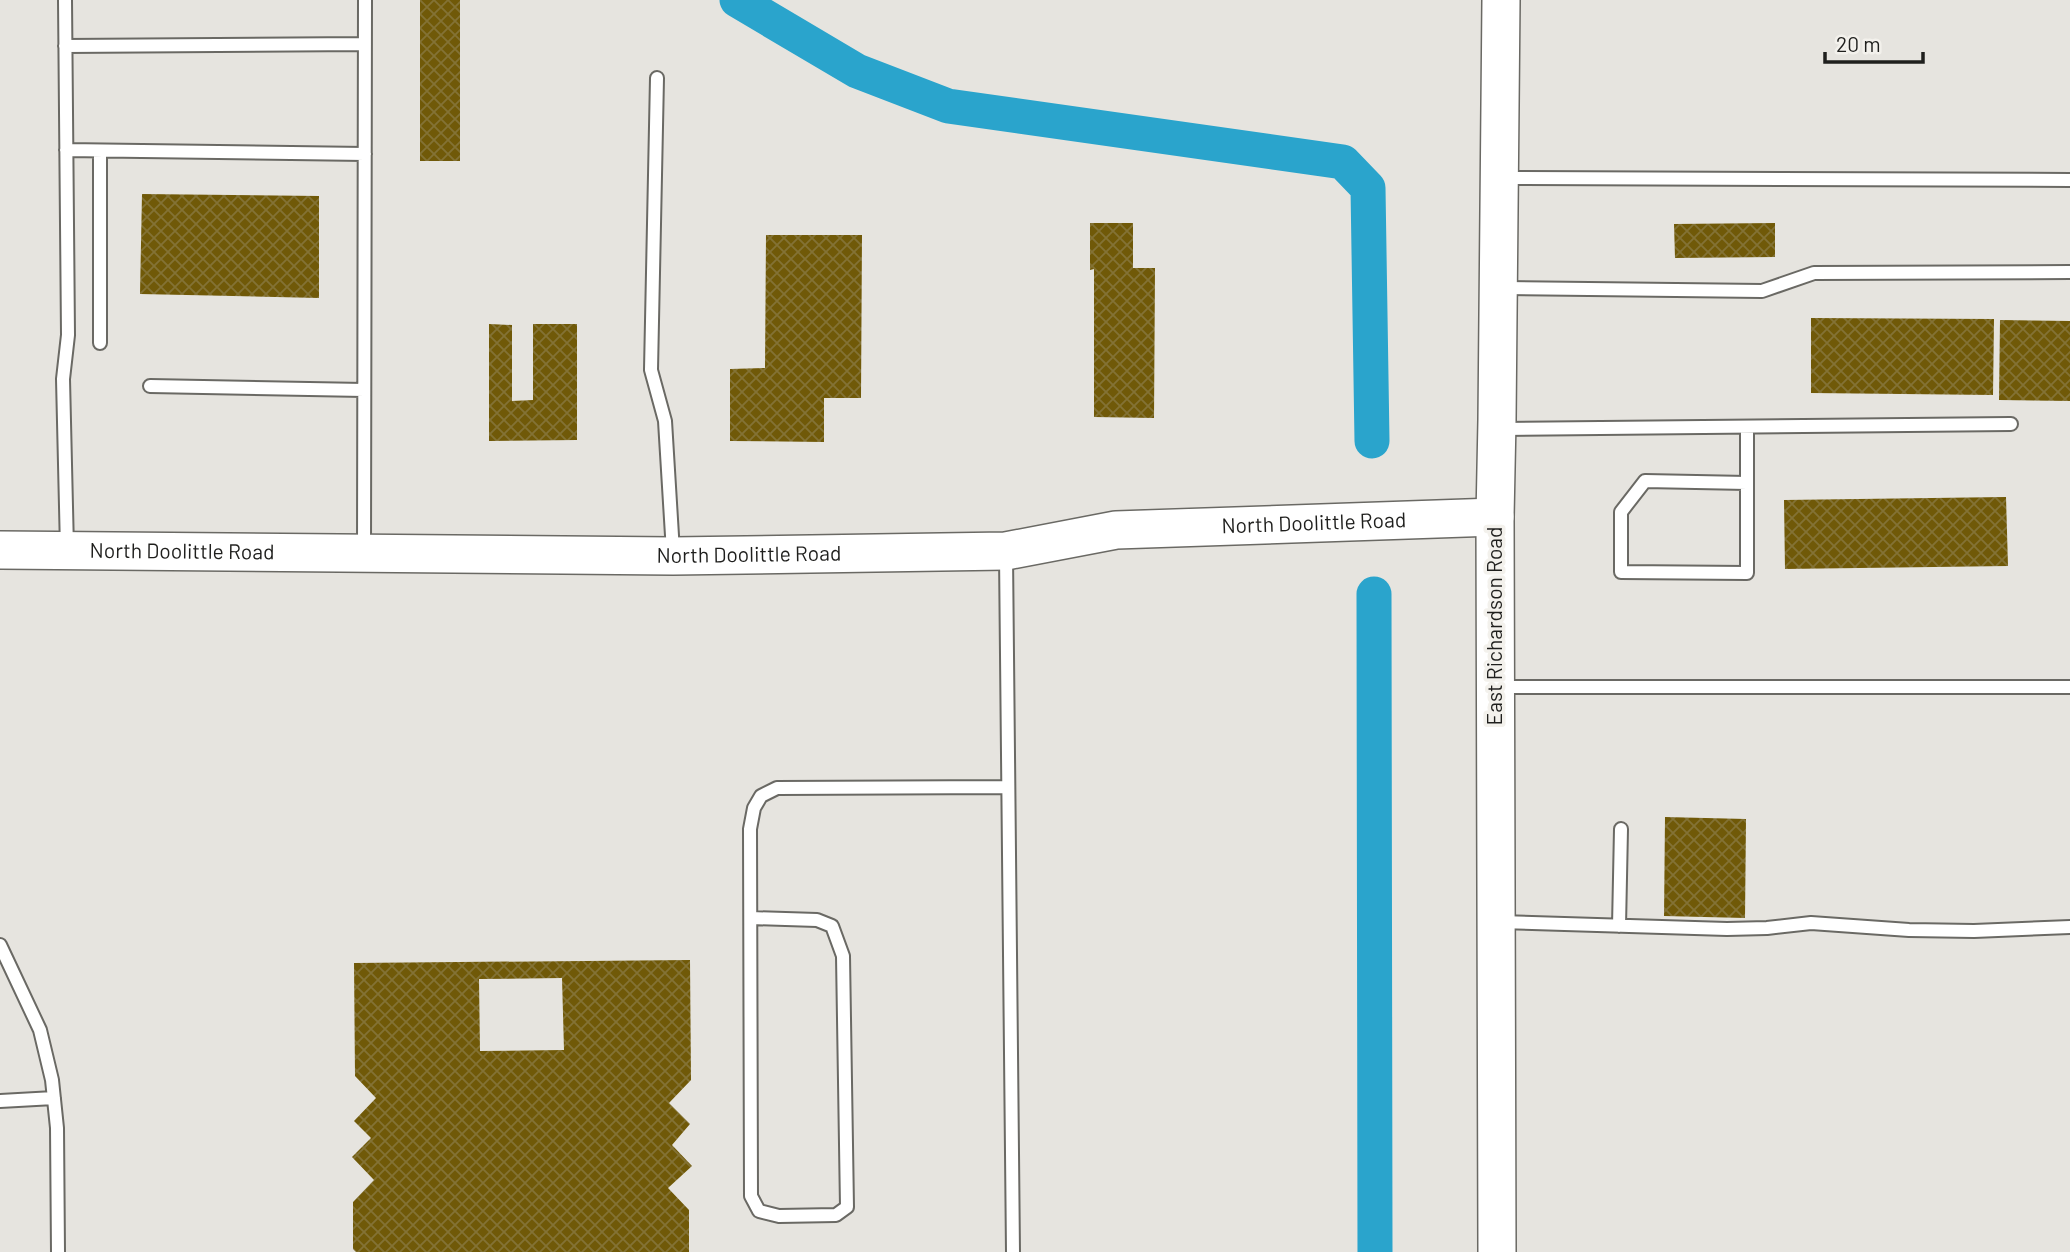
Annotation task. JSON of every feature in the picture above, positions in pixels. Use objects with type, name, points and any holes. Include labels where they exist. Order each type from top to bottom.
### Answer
[{"type":"street","name":"East Richardson Road","points":[[1497,1252],[1494,517],[1501,0]]},
{"type":"street","name":"North Doolittle Road","points":[[0,550],[673,556],[1006,551],[1116,530],[1494,517]]},
{"type":"lane","points":[[65,0],[68,335],[63,379],[66,550]]},
{"type":"lane","points":[[364,552],[365,0]]},
{"type":"lane","points":[[65,46],[365,44]]},
{"type":"lane","points":[[657,78],[651,370],[665,421],[673,556]]},
{"type":"lane","points":[[66,150],[365,154]]},
{"type":"lane","points":[[100,151],[100,342]]},
{"type":"lane","points":[[1500,178],[2070,180]]},
{"type":"lane","points":[[1499,288],[1762,290],[1814,273],[2070,272]]},
{"type":"lane","points":[[150,386],[364,390]]},
{"type":"lane","points":[[1497,429],[2011,424]]},
{"type":"lane","points":[[1747,428],[1747,482],[1747,573],[1621,572],[1621,512],[1645,481],[1747,482]]},
{"type":"lane","points":[[1006,551],[1013,1252]]},
{"type":"lane","points":[[1496,687],[2070,687]]},
{"type":"lane","points":[[751,918],[817,920],[832,926],[843,956],[847,1207],[836,1215],[779,1216],[759,1211],[751,1196],[750,829],[754,808],[761,796],[776,788],[1009,787]]},
{"type":"lane","points":[[1619,926],[1622,829]]},
{"type":"lane","points":[[1496,922],[1740,929],[1811,923],[1909,930],[1974,931],[2070,927]]},
{"type":"lane","points":[[0,945],[40,1030],[54,1098],[57,1128],[58,1252]]},
{"type":"lane","points":[[0,1101],[54,1098]]},
{"type":"building","points":[[420,0],[460,0],[460,161],[420,161]]},
{"type":"building","points":[[142,194],[319,196],[319,298],[140,294]]},
{"type":"building","points":[[1090,223],[1133,223],[1133,268],[1155,268],[1154,418],[1094,417],[1094,269],[1090,270]]},
{"type":"building","points":[[1775,223],[1775,257],[1675,258],[1674,224]]},
{"type":"building","points":[[766,235],[862,235],[861,398],[824,398],[824,442],[730,441],[730,369],[765,368]]},
{"type":"building","points":[[1811,318],[1994,319],[1993,395],[1811,393]]},
{"type":"building","points":[[2000,320],[2070,321],[2070,401],[1999,400]]},
{"type":"building","points":[[489,324],[512,325],[512,401],[533,400],[533,324],[577,324],[577,440],[489,441]]},
{"type":"building","points":[[2006,497],[2008,566],[1785,569],[1784,500]]},
{"type":"building","points":[[1665,817],[1746,819],[1745,918],[1664,916]]},
{"type":"building","points":[[690,960],[691,1080],[669,1103],[690,1124],[672,1145],[692,1166],[668,1188],[689,1210],[689,1252],[356,1252],[353,1249],[353,1202],[374,1180],[352,1157],[371,1138],[354,1121],[376,1098],[355,1076],[354,963]],"holes":[[[562,978],[564,1050],[480,1051],[479,979]]]},
{"type":"waterway","points":[[737,0],[857,71],[948,106],[1343,162],[1368,188],[1372,441]]},
{"type":"waterway","points":[[1374,594],[1375,1252]]}]
